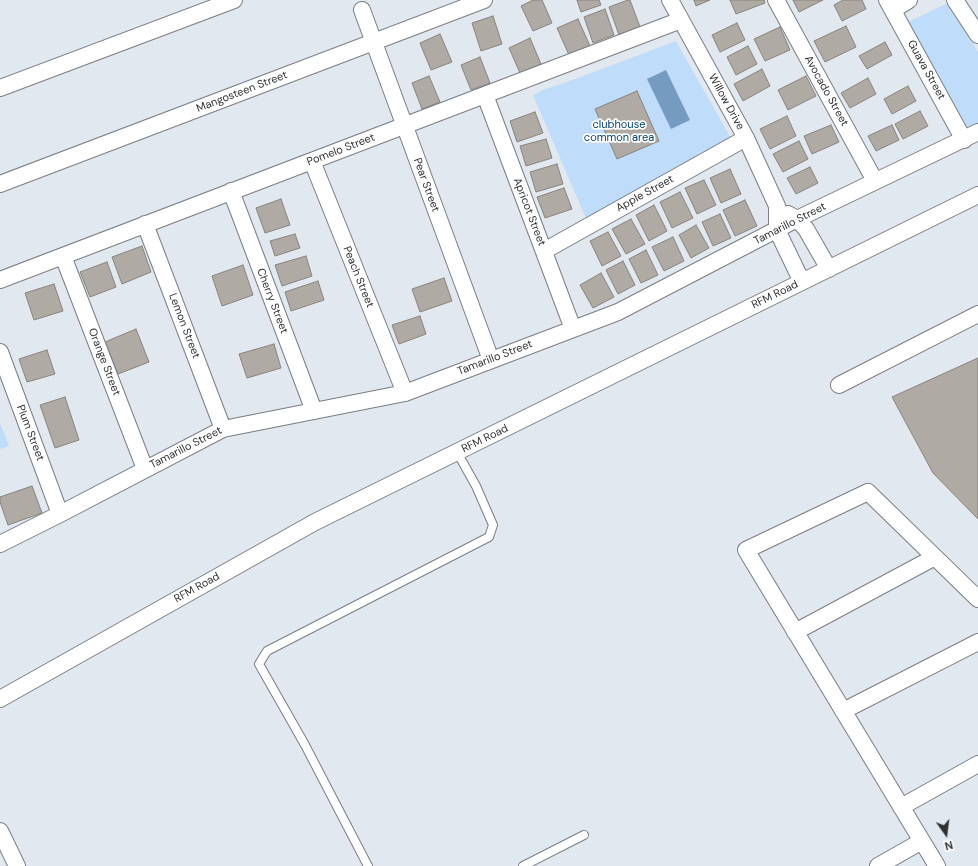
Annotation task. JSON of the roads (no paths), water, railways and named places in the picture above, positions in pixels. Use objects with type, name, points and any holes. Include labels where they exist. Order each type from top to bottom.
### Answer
[{"type":"street","points":[[0,88],[234,0]]},
{"type":"street","name":"Mangosteen Street","points":[[0,184],[484,0]]},
{"type":"street","name":"Willow Drive","points":[[670,0],[746,138],[777,206]]},
{"type":"street","name":"Avocado Street","points":[[776,0],[875,181]]},
{"type":"street","points":[[890,5],[909,0]]},
{"type":"street","points":[[955,0],[978,35]]},
{"type":"street","name":"Guava Street","points":[[890,5],[971,136]]},
{"type":"street","name":"Pear Street","points":[[362,10],[491,360]]},
{"type":"street","name":"Pomelo Street","points":[[0,280],[681,20]]},
{"type":"street","name":"Apricot Street","points":[[485,95],[574,329]]},
{"type":"street","name":"Tamarillo Street","points":[[0,544],[223,429],[405,393],[618,312],[797,219],[971,136]]},
{"type":"street","name":"Apple Street","points":[[544,251],[746,138]]},
{"type":"street","name":"Peach Street","points":[[312,161],[405,393]]},
{"type":"street","name":"Cherry Street","points":[[231,191],[314,411]]},
{"type":"street","name":"RFM Road","points":[[0,699],[315,522],[978,195]]},
{"type":"street","points":[[777,206],[797,219],[806,228],[829,269]]},
{"type":"street","points":[[777,206],[777,230],[802,282]]},
{"type":"street","name":"Lemon Street","points":[[145,224],[223,429]]},
{"type":"street","name":"Orange Street","points":[[62,256],[145,469]]},
{"type":"street","points":[[839,385],[978,314]]},
{"type":"street","name":"Plum Street","points":[[0,352],[60,514]]},
{"type":"street","points":[[937,866],[746,550],[868,492],[978,599]]},
{"type":"street","points":[[795,632],[935,557]]},
{"type":"street","points":[[843,711],[978,642]]},
{"type":"street","points":[[901,807],[978,764]]},
{"type":"street","points":[[0,831],[17,866]]},
{"type":"street","points":[[878,866],[922,841]]},
{"type":"lane","points":[[368,866],[305,745],[259,664],[267,651],[489,537],[493,525],[476,486],[457,452]]},
{"type":"lane","points":[[523,866],[584,835]]},
{"type":"park label","name":"clubhouse common area","points":[[619,131]]}]
